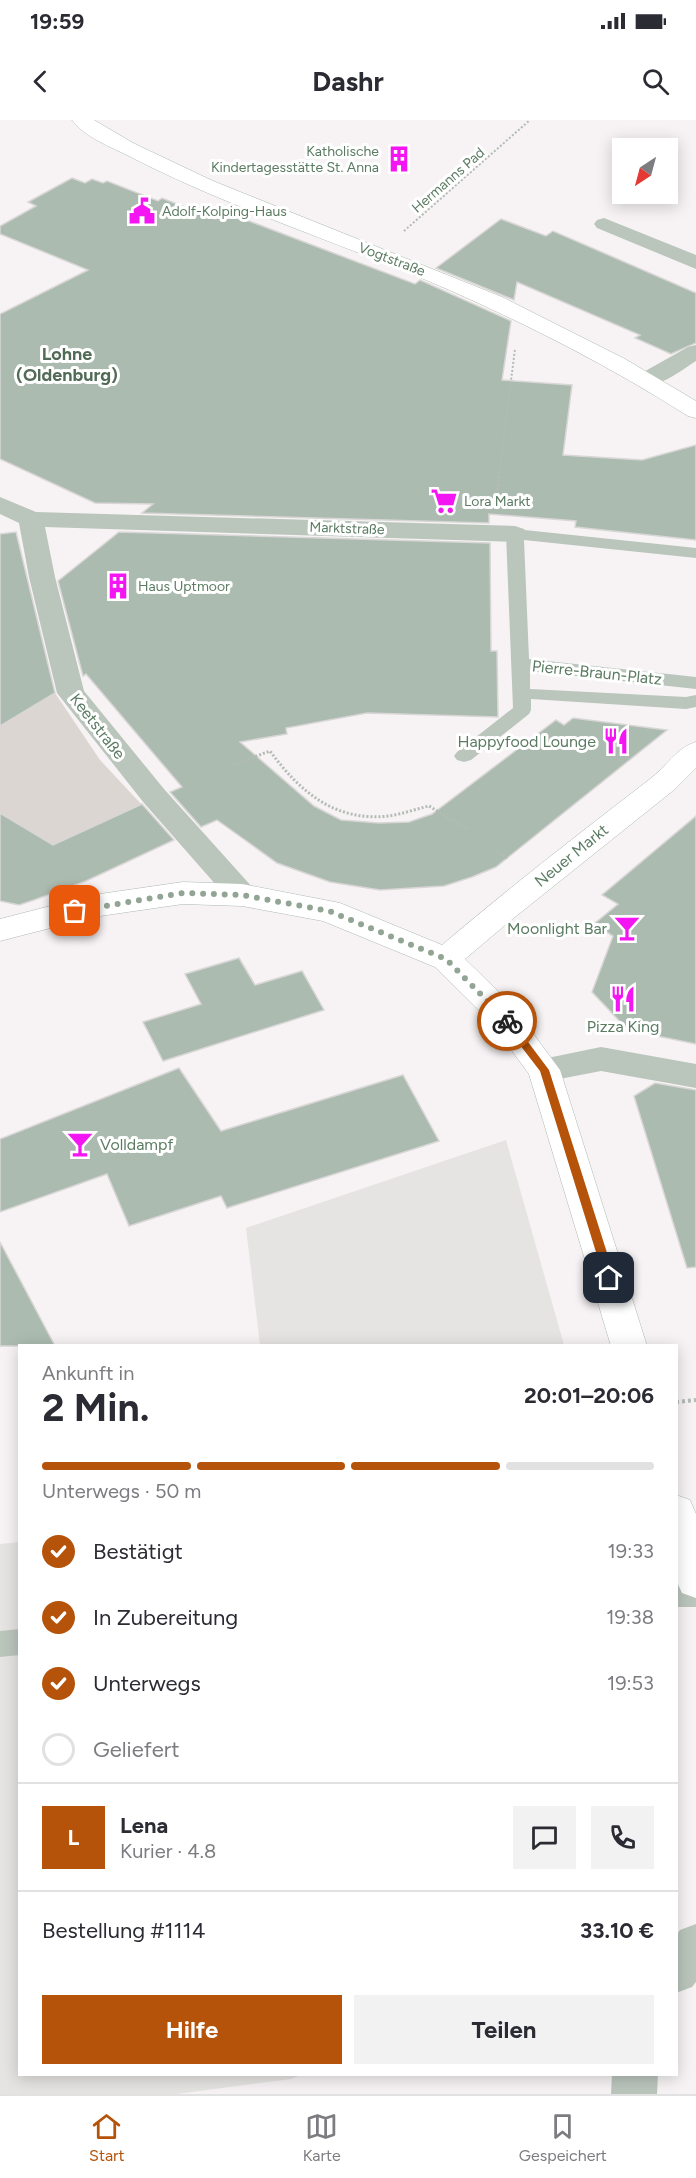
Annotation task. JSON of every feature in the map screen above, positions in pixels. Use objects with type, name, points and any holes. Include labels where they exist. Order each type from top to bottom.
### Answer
[{"type":"street","name":"Vogtstraße","points":[[82,120],[123,146],[200,184],[520,312],[648,380],[696,411]]},
{"type":"street","points":[[604,224],[696,263]]},
{"type":"street","points":[[648,380],[696,352]]},
{"type":"street","name":"Marktstraße","points":[[0,504],[31,519],[503,534]]},
{"type":"street","name":"Keetstraße","points":[[31,519],[42,577],[71,693],[154,796],[242,895]]},
{"type":"street","name":"Neuer Markt","points":[[446,959],[499,913],[665,782],[696,751]]},
{"type":"street","points":[[0,930],[93,906],[183,893],[242,895],[329,911],[446,959],[501,1013],[544,1070],[628,1344]]},
{"type":"street","points":[[544,1070],[601,1059],[696,1076]]},
{"type":"street","points":[[678,1519],[696,1580]]},
{"type":"street","points":[[678,1968],[696,1946]]},
{"type":"street","points":[[633,2094],[635,2076]]},
{"type":"lane","name":"Marktstraße","points":[[503,534],[696,553]]},
{"type":"lane","name":"Pierre-Braun-Platz","points":[[503,534],[520,664],[696,683]]},
{"type":"lane","points":[[464,756],[522,710],[520,664]]},
{"type":"lane","points":[[535,694],[686,703],[696,701]]},
{"type":"lane","points":[[678,1595],[696,1595]]},
{"type":"lane","points":[[0,1644],[18,1642]]},
{"type":"path","name":"Hermanns Pad","points":[[379,254],[530,120]]},
{"type":"path","points":[[503,534],[520,312]]},
{"type":"path","points":[[233,765],[270,751],[288,777],[314,801],[346,815],[387,816],[429,806],[469,830]]},
{"type":"path","points":[[678,1402],[696,1400]]},
{"type":"shaded area","points":[[55,693],[100,760],[142,805],[53,845],[0,814],[0,726]]},
{"type":"shaded area","points":[[506,1140],[564,1344],[260,1344],[246,1228]]},
{"type":"shaded area","points":[[18,1542],[18,2076],[298,2076],[291,2079],[177,2094],[0,2094],[0,1544]]},
{"type":"building","points":[[72,178],[85,183],[92,179],[103,183],[107,181],[158,201],[162,198],[215,219],[228,213],[415,284],[420,280],[511,321],[502,380],[572,385],[563,455],[642,460],[696,445],[696,540],[575,527],[576,521],[489,514],[489,523],[142,513],[153,504],[95,503],[0,459],[0,314],[88,270],[0,234],[0,226],[36,206],[28,202]]},
{"type":"building","points":[[501,219],[546,236],[553,231],[696,293],[696,343],[671,354],[635,338],[640,335],[517,282],[514,300],[436,268]]},
{"type":"building","points":[[16,532],[55,693],[0,726],[0,534]]},
{"type":"building","points":[[119,532],[490,543],[491,651],[497,651],[498,717],[367,713],[286,728],[287,734],[240,742],[314,806],[341,820],[379,823],[409,822],[432,814],[556,720],[564,725],[573,718],[667,730],[496,867],[472,877],[444,886],[380,890],[330,882],[277,863],[217,820],[201,827],[170,792],[182,787],[86,674],[83,676],[58,581]]},
{"type":"building","points":[[142,804],[174,840],[86,881],[34,900],[19,905],[0,901],[0,813],[53,845]]},
{"type":"building","points":[[696,816],[696,1044],[628,1030],[592,992],[613,936],[594,924],[618,904],[602,895]]},
{"type":"building","points":[[239,958],[255,985],[302,971],[324,1010],[163,1061],[143,1022],[201,1004],[185,974]]},
{"type":"building","points":[[179,1068],[221,1131],[403,1075],[439,1141],[227,1208],[221,1196],[129,1226],[107,1174],[0,1212],[0,1139]]},
{"type":"building","points":[[655,1083],[696,1090],[696,1267],[687,1268],[634,1096]]},
{"type":"building","points":[[0,1242],[54,1344],[0,1346]]},
{"type":"way so far","points":[[75,911],[93,906],[183,893],[242,895],[329,911],[446,959],[507,1021]]},
{"type":"place","name":"Katholische Kindertagesstätte St. Anna","points":[[399,159]]},
{"type":"place","name":"Adolf-Kolping-Haus","points":[[142,211]]},
{"type":"place","name":"Lora Markt","points":[[444,501]]},
{"type":"place","name":"Haus Uptmoor","points":[[118,586]]},
{"type":"place","name":"Happyfood Lounge","points":[[616,741]]},
{"type":"place","name":"Moonlight Bar","points":[[627,928]]},
{"type":"place","name":"Pizza King","points":[[623,999]]},
{"type":"place","name":"Volldampf","points":[[80,1144]]},
{"type":"district","name":"Lohne (Oldenburg)","points":[[67,364]]},
{"type":"route","points":[[507,1021],[544,1070],[609,1278]]}]
